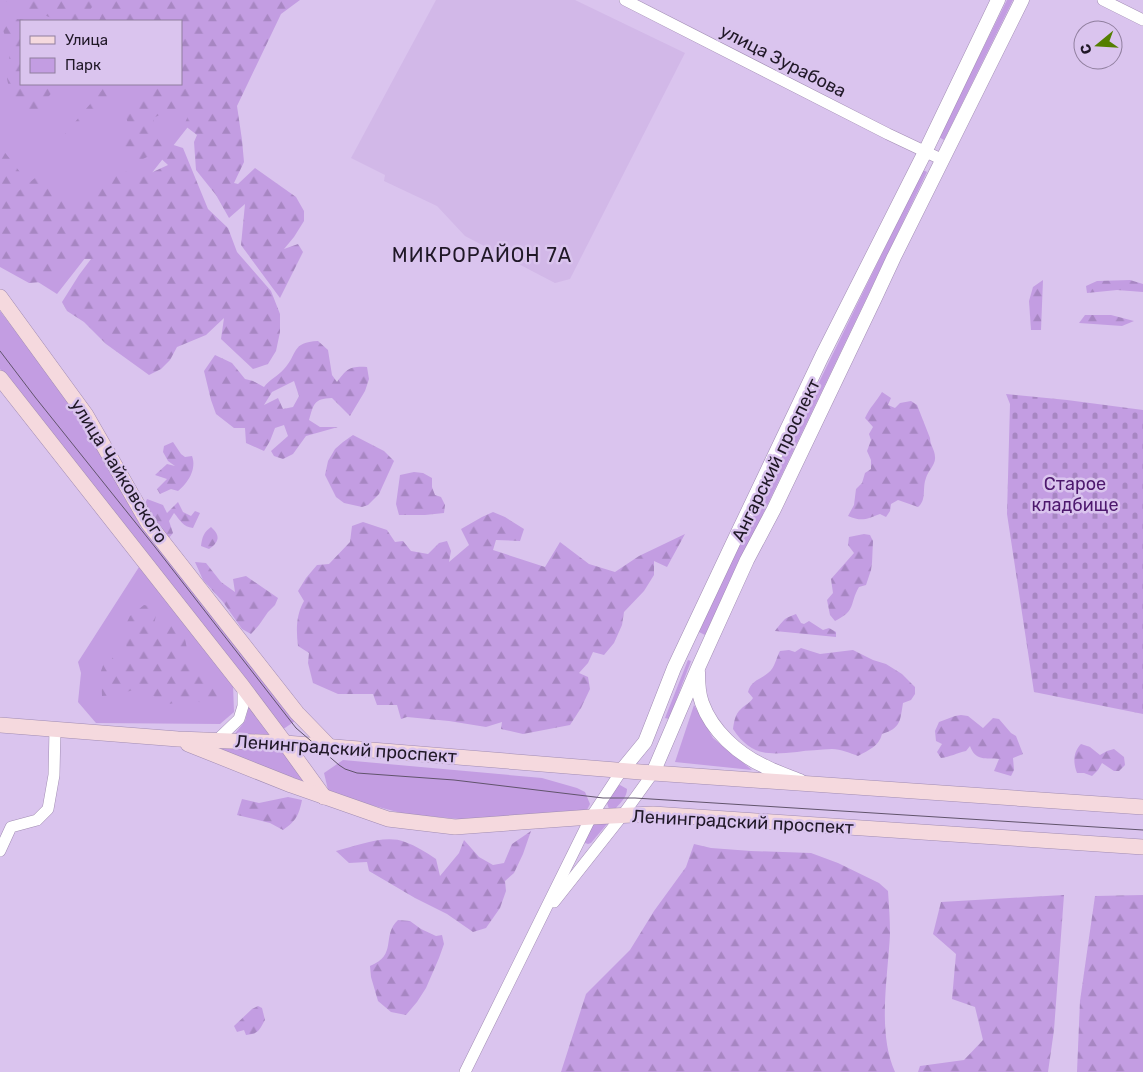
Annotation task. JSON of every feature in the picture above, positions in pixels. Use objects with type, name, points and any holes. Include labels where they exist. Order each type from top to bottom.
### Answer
[{"type":"main road","name":"улица Чайковского","points":[[0,297],[86,415],[148,523],[297,713],[329,746]]},
{"type":"main road","points":[[0,378],[243,688],[324,797]]},
{"type":"main road","name":"Ленинградский проспект","points":[[0,725],[178,739],[329,746],[652,773],[1143,807]]},
{"type":"main road","name":"Ленинградский проспект","points":[[178,739],[291,786],[388,819],[455,827],[652,814],[1143,847]]},
{"type":"street","name":"улица Зурабова","points":[[625,0],[943,160]]},
{"type":"street","name":"Ангарский проспект","points":[[464,1072],[591,817],[622,770],[645,742],[689,634],[818,365],[925,152],[998,0]]},
{"type":"street","name":"Ангарский проспект","points":[[540,921],[622,816],[652,773],[747,560],[774,509],[894,256],[1022,0]]},
{"type":"street","points":[[1103,0],[1143,20]]},
{"type":"street","points":[[689,634],[709,645]]},
{"type":"street","points":[[698,668],[698,684],[702,705],[725,738],[744,755],[758,763],[805,783]]},
{"type":"street","points":[[216,741],[239,719],[243,706],[243,688]]},
{"type":"street","points":[[0,850],[11,827],[37,820],[48,810],[54,776],[55,729]]},
{"type":"shaded area","points":[[436,0],[575,0],[685,53],[570,279],[555,283],[465,236],[437,206],[384,181],[385,175],[351,158]]},
{"type":"green space","points":[[0,0],[295,0],[281,8],[57,294],[0,258]]},
{"type":"green space","points":[[3,0],[97,0],[83,20],[57,20]]},
{"type":"green space","points":[[107,0],[300,0],[281,14],[237,106],[244,162],[234,183],[238,184],[255,168],[296,197],[304,211],[304,221],[284,249],[298,244],[303,252],[280,298],[241,245],[245,204],[229,218],[216,195],[196,170],[194,142],[197,135],[184,125],[193,105],[169,126],[162,114],[153,118],[158,140],[183,148],[208,209],[228,228],[237,252],[271,291],[280,314],[280,332],[276,351],[268,364],[253,369],[221,339],[224,318],[206,335],[177,347],[170,360],[161,369],[149,375],[106,344],[84,322],[67,311],[62,302],[91,259],[73,259],[53,281],[29,283],[0,267],[0,150],[3,150],[23,176],[11,197],[35,178],[49,188],[55,202],[63,196],[80,203],[115,166],[129,173],[131,182],[168,165],[155,153],[139,161],[135,149],[123,152],[128,123],[123,110],[138,95],[137,85],[182,85],[182,20],[99,20]]},
{"type":"green space","points":[[1007,0],[1013,0],[944,140],[939,137]]},
{"type":"green space","points":[[10,18],[25,20],[20,20],[20,85],[58,85],[30,119],[14,107],[7,79],[10,51],[3,30]]},
{"type":"green space","points":[[106,85],[125,85],[66,145],[59,141]]},
{"type":"green space","points":[[923,170],[927,172],[705,635],[697,631]]},
{"type":"green space","points":[[1043,280],[1041,330],[1031,330],[1029,301],[1033,287]]},
{"type":"green space","points":[[1130,280],[1143,284],[1143,292],[1117,290],[1087,293],[1086,286],[1097,281]]},
{"type":"green space","points":[[0,311],[65,395],[295,721],[282,730],[0,369]]},
{"type":"green space","points":[[1085,315],[1111,315],[1134,321],[1122,326],[1079,323]]},
{"type":"green space","points":[[318,341],[328,350],[332,375],[337,382],[346,371],[356,367],[367,367],[369,379],[365,391],[350,416],[332,398],[315,403],[309,420],[320,427],[338,427],[306,436],[293,454],[283,459],[274,456],[271,451],[288,436],[284,425],[275,428],[264,451],[246,443],[245,428],[234,428],[216,414],[204,371],[215,355],[232,363],[245,379],[264,387],[284,369],[299,346]],"holes":[[[294,381],[299,396],[293,407],[283,409],[278,398],[264,405],[272,392]]]},
{"type":"green space","points":[[882,392],[891,398],[888,405],[895,408],[900,403],[911,401],[917,405],[930,438],[935,460],[926,478],[922,501],[918,507],[898,500],[891,504],[890,511],[886,517],[880,514],[857,519],[848,516],[854,505],[856,489],[862,483],[865,473],[871,469],[871,460],[867,451],[871,440],[869,434],[873,427],[865,418]]},
{"type":"green space","name":"Старое кладбище","points":[[1006,394],[1143,410],[1143,714],[1034,692],[1007,514],[1010,404]]},
{"type":"green space","points":[[353,435],[384,451],[394,461],[379,494],[368,505],[362,507],[344,503],[336,497],[325,475],[328,461],[335,449]]},
{"type":"green space","points":[[173,442],[185,457],[192,456],[192,471],[188,480],[178,491],[171,489],[160,494],[157,489],[167,479],[155,475],[167,464],[175,466],[168,461],[163,452],[164,446]]},
{"type":"green space","points":[[414,472],[423,473],[432,478],[432,487],[435,495],[441,497],[445,505],[444,513],[399,515],[396,504],[400,475]]},
{"type":"green space","points":[[147,499],[163,505],[167,513],[178,502],[183,512],[191,516],[195,511],[200,513],[193,528],[184,525],[174,513],[169,521],[173,533],[168,539],[161,532],[145,504]]},
{"type":"green space","points":[[493,512],[524,529],[520,541],[496,540],[493,550],[545,567],[560,542],[589,564],[615,572],[639,556],[685,534],[667,567],[654,561],[654,575],[644,591],[624,612],[622,625],[614,643],[604,655],[593,652],[588,663],[579,673],[588,677],[590,689],[570,725],[523,734],[501,729],[502,722],[486,727],[407,717],[401,719],[397,705],[377,705],[373,694],[338,694],[313,683],[308,663],[309,653],[298,646],[297,623],[304,601],[298,591],[317,565],[329,564],[350,542],[352,526],[363,522],[387,530],[395,542],[403,541],[411,551],[428,554],[439,543],[447,541],[451,551],[449,562],[469,545],[461,529]]},
{"type":"green space","points":[[211,527],[218,539],[209,549],[201,546],[204,535]]},
{"type":"green space","points":[[864,534],[870,535],[873,541],[871,570],[866,585],[859,587],[850,610],[835,621],[830,615],[827,600],[833,593],[831,579],[854,553],[848,545],[849,537]]},
{"type":"green space","points":[[195,562],[206,563],[221,582],[235,592],[233,579],[246,576],[278,598],[275,605],[251,634],[242,629],[223,602],[203,580]]},
{"type":"green space","points":[[139,567],[233,685],[234,712],[220,724],[96,723],[78,702],[81,673],[78,662]]},
{"type":"green space","points":[[144,605],[149,606],[156,615],[150,637],[164,625],[179,627],[185,639],[189,659],[200,661],[213,684],[218,695],[216,702],[207,704],[188,701],[165,705],[150,693],[133,690],[117,695],[102,696],[101,671],[108,652],[115,661],[119,671],[127,667],[124,628],[130,616]]},
{"type":"green space","points":[[796,614],[801,623],[804,624],[809,621],[823,630],[829,628],[836,632],[836,637],[775,631],[785,619]]},
{"type":"green space","points":[[801,648],[820,654],[853,650],[886,664],[902,674],[915,687],[915,694],[911,700],[903,703],[900,719],[896,726],[882,734],[876,745],[870,750],[858,756],[842,750],[832,749],[787,753],[761,752],[747,744],[733,729],[737,713],[753,698],[748,692],[749,688],[770,671],[780,651],[789,650],[795,652]]},
{"type":"green space","points":[[688,660],[691,661],[669,719],[665,718]]},
{"type":"green space","points":[[694,705],[713,738],[752,770],[675,762]]},
{"type":"green space","points":[[249,706],[273,736],[233,736],[245,721]]},
{"type":"green space","points":[[961,715],[968,716],[983,728],[993,718],[999,719],[1016,736],[1023,754],[1013,758],[1014,770],[1011,776],[994,771],[999,759],[978,756],[972,751],[970,746],[966,751],[941,758],[937,752],[942,744],[936,741],[935,731],[939,722]]},
{"type":"green space","points":[[1081,744],[1090,747],[1100,755],[1114,749],[1124,757],[1125,765],[1119,771],[1114,771],[1102,763],[1092,776],[1077,773],[1074,758]]},
{"type":"green space","points":[[208,746],[282,749],[311,787]]},
{"type":"green space","points":[[343,760],[542,778],[585,792],[590,804],[586,812],[470,820],[405,814],[329,794],[324,773]]},
{"type":"green space","points":[[620,785],[627,789],[626,795],[616,808],[609,809],[607,803],[617,786]]},
{"type":"green space","points":[[288,797],[302,800],[296,817],[283,830],[270,823],[237,815],[242,799],[259,803]]},
{"type":"green space","points":[[594,823],[607,824],[591,843],[585,843],[584,840]]},
{"type":"green space","points":[[531,831],[514,873],[505,881],[506,891],[500,908],[486,928],[473,932],[447,914],[369,871],[367,862],[349,863],[336,851],[380,840],[397,840],[417,847],[436,859],[440,876],[459,853],[464,840],[479,857],[493,865],[504,863],[512,844]]},
{"type":"green space","points":[[694,844],[711,848],[811,853],[838,863],[879,883],[888,891],[890,934],[885,1022],[886,1040],[895,1072],[561,1072],[586,994],[630,950],[654,911],[686,867]]},
{"type":"green space","points":[[1064,895],[1054,1030],[1048,1072],[918,1072],[920,1066],[964,1060],[983,1040],[975,1007],[952,999],[956,954],[933,934],[941,902]]},
{"type":"green space","points":[[1143,895],[1143,1072],[1077,1072],[1080,1001],[1095,896]]},
{"type":"green space","points":[[398,920],[410,921],[436,936],[442,935],[444,944],[426,988],[406,1015],[391,1012],[378,1001],[370,966],[379,962],[384,956],[387,951],[390,932]]},
{"type":"green space","points":[[258,1006],[262,1008],[265,1020],[260,1029],[246,1035],[244,1030],[237,1032],[234,1026],[252,1009]]},
{"type":"tram line","points":[[0,351],[296,728],[345,769],[357,773],[454,780],[603,798],[635,798],[1143,830]]},
{"type":"district","name":"МИКРОРАЙОН 7А","points":[[482,255]]}]
